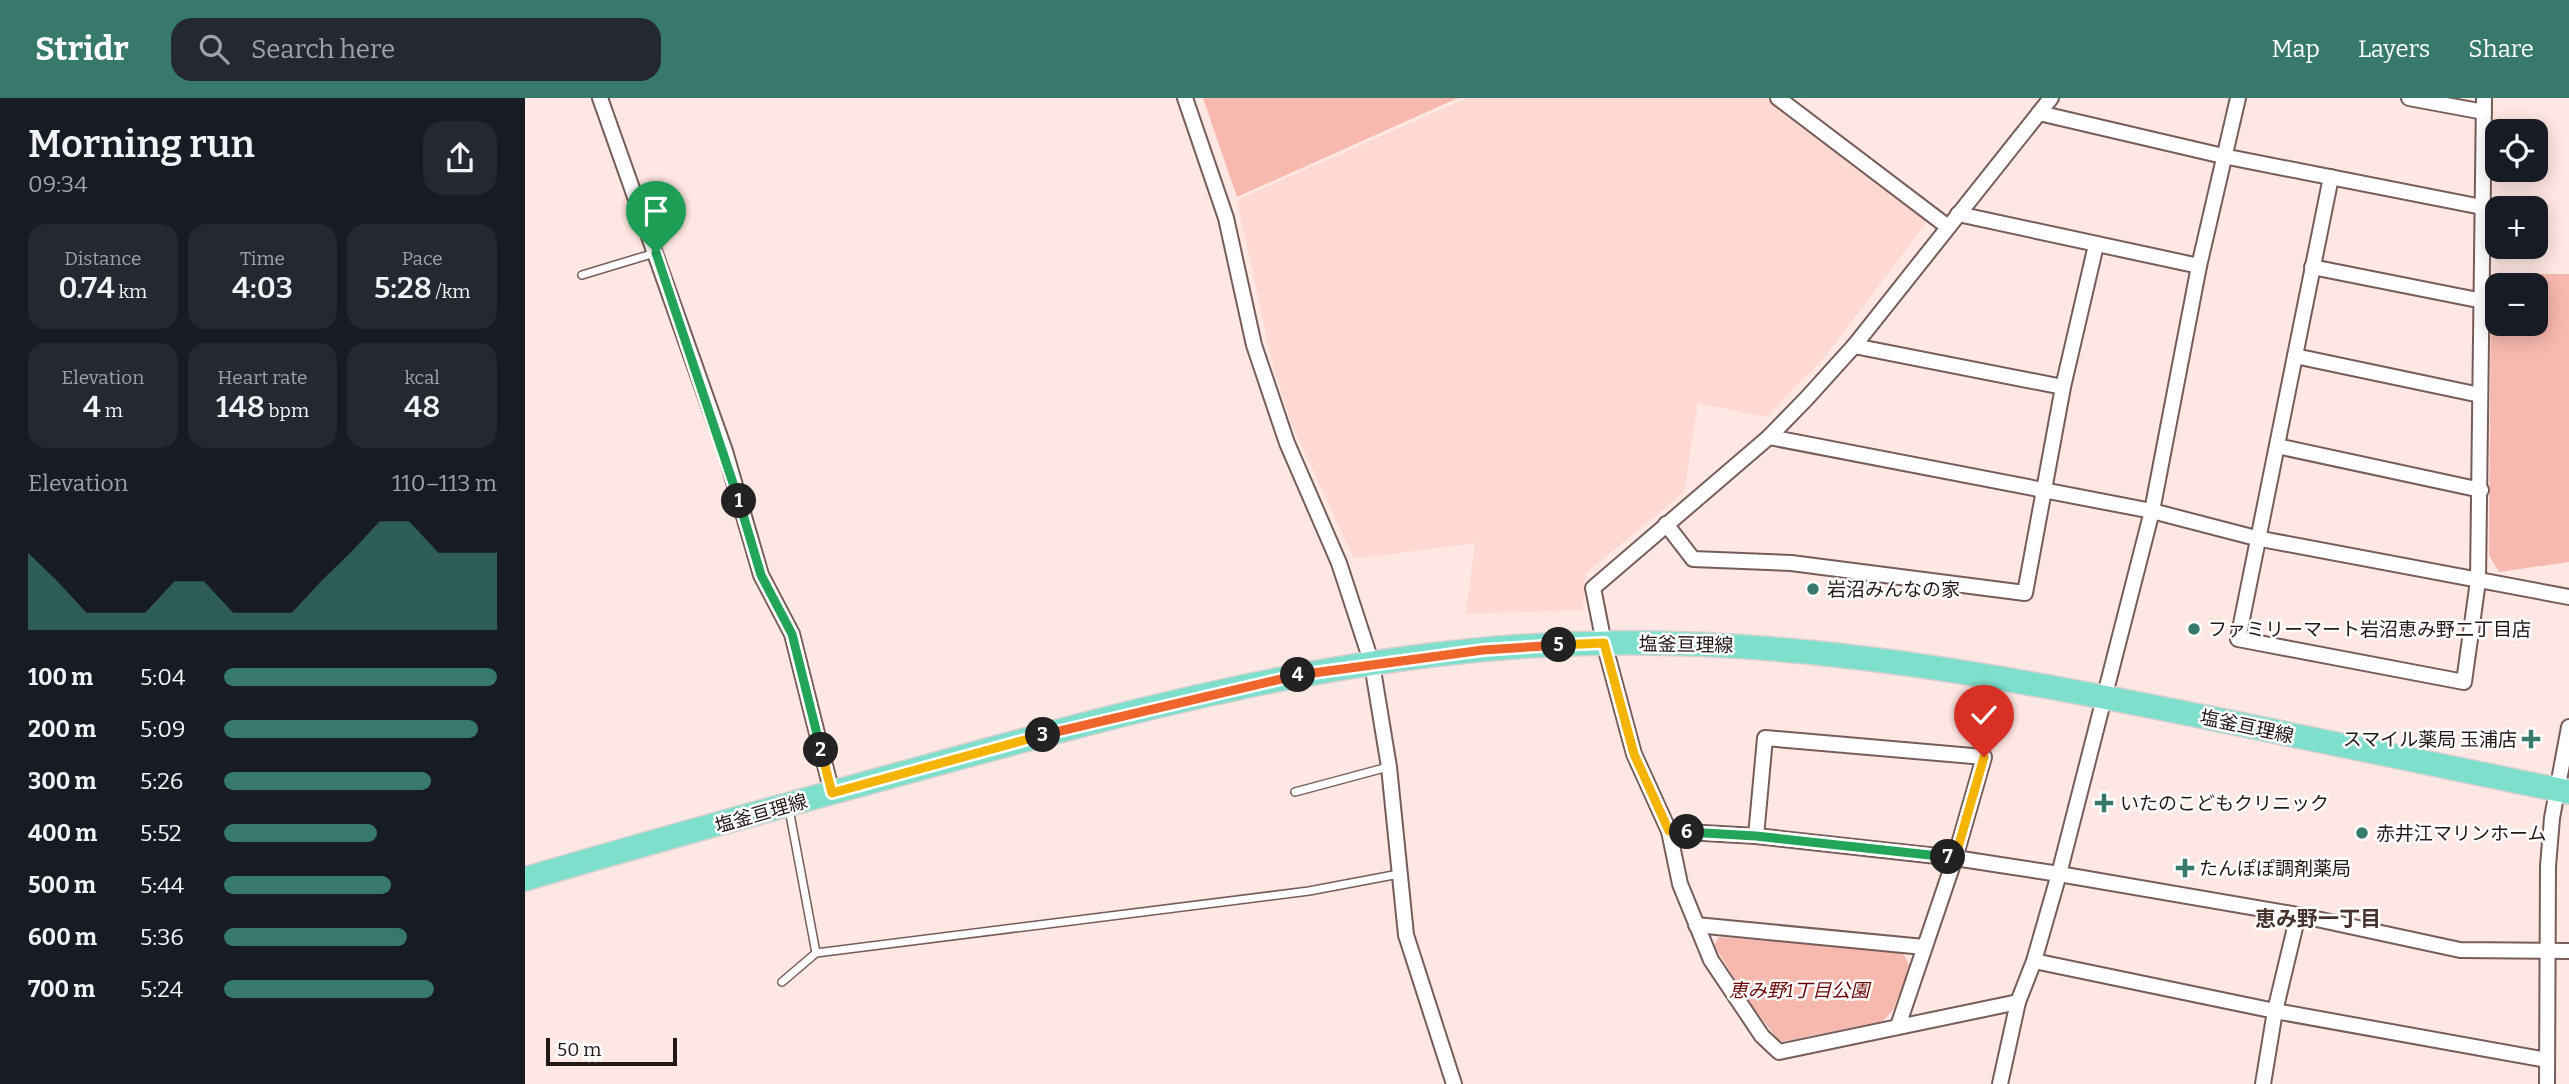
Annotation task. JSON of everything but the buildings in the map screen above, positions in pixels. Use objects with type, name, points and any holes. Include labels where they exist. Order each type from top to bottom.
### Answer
[{"type":"main road","name":"塩釜亘理線","points":[[525,879],[1094,721],[1254,684],[1372,664],[1483,650],[1604,643],[1740,645],[1859,656],[2104,696],[2563,790]]},
{"type":"street","points":[[600,98],[725,451],[761,575],[792,634],[832,793]]},
{"type":"street","points":[[1185,98],[1226,218],[1254,345],[1287,443],[1339,563],[1372,664],[1389,767],[1406,935],[1454,1084]]},
{"type":"street","points":[[1778,98],[1948,227]]},
{"type":"street","points":[[2018,1002],[1779,1052],[1762,1036],[1711,960],[1680,884],[1669,831],[1634,754],[1604,643],[1593,588],[1769,437],[1854,346],[2051,98]]},
{"type":"street","points":[[2000,1084],[2018,1002],[2034,961],[2059,874],[2152,511],[2199,266],[2238,98]]},
{"type":"street","points":[[2330,177],[2238,639],[2464,682],[2478,581],[2484,105],[2409,98]]},
{"type":"street","points":[[2039,113],[2223,156],[2482,207]]},
{"type":"street","points":[[1958,214],[2199,266]]},
{"type":"street","points":[[1666,524],[1693,559],[1791,563],[2025,593],[2063,387],[2096,245]]},
{"type":"street","points":[[2312,267],[2483,301]]},
{"type":"street","points":[[1854,346],[2063,387]]},
{"type":"street","points":[[2295,356],[2480,395]]},
{"type":"street","points":[[1769,437],[2152,511],[2256,538],[2569,597]]},
{"type":"street","points":[[2277,446],[2481,490]]},
{"type":"street","points":[[2547,1084],[2547,866],[2563,790],[2569,727]]},
{"type":"street","points":[[1756,836],[1765,738],[1984,757],[1955,858],[1898,1026]]},
{"type":"street","points":[[1669,831],[1756,836],[1955,858],[2298,915],[2459,950],[2569,951]]},
{"type":"street","points":[[2263,1084],[2275,1011],[2298,915]]},
{"type":"street","points":[[1696,925],[1924,947]]},
{"type":"street","points":[[2034,961],[2275,1011],[2547,1060]]},
{"type":"lane","points":[[582,275],[656,253]]},
{"type":"lane","points":[[1295,792],[1389,767]]},
{"type":"lane","points":[[788,805],[816,953]]},
{"type":"lane","points":[[782,982],[816,953],[1309,891],[1399,874]]},
{"type":"shaded area","points":[[1467,98],[1766,98],[1927,222],[1824,358],[1766,417],[1698,403],[1684,492],[1585,574],[1583,610],[1466,614],[1475,543],[1354,559],[1291,423],[1272,363],[1237,200]]},
{"type":"green space","points":[[1203,98],[1458,98],[1237,197]]},
{"type":"green space","points":[[2548,274],[2569,274],[2569,562],[2499,572],[2489,555],[2491,336],[2548,336]]},
{"type":"green space","name":"恵み野1丁目公園","points":[[1719,937],[1902,951],[1910,967],[1893,1010],[1883,1021],[1780,1042],[1747,1000],[1714,945]]},
{"type":"place","name":"岩沼みんなの家","points":[[1813,589]]},
{"type":"place","name":"ファミリーマート岩沼恵み野二丁目店","points":[[2194,629]]},
{"type":"place","name":"スマイル薬局 玉浦店","points":[[2531,739]]},
{"type":"place","name":"いたのこどもクリニック","points":[[2104,803]]},
{"type":"place","name":"赤井江マリンホーム","points":[[2362,833]]},
{"type":"place","name":"たんぽぽ調剤薬局","points":[[2185,868]]},
{"type":"district","name":"恵み野一丁目","points":[[2318,919]]},
{"type":"route","points":[[656,253],[725,451],[761,575],[792,634],[832,793],[1094,721],[1254,684],[1321,671],[1483,650],[1604,643],[1634,754],[1669,831],[1756,836],[1955,858],[1984,757]]}]
